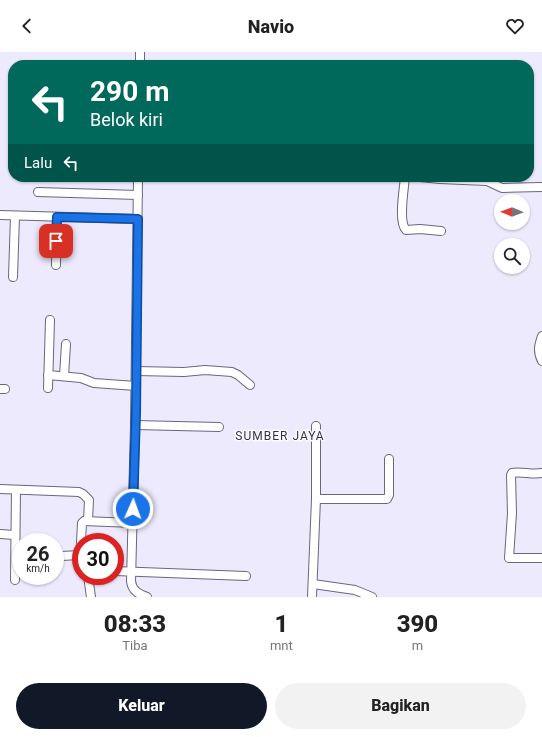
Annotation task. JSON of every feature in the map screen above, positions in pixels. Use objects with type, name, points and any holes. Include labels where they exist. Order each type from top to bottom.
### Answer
[{"type":"street","points":[[138,182],[136,386],[131,582],[133,589],[136,592],[147,597]]},
{"type":"street","points":[[405,182],[402,211],[404,229],[441,231]]},
{"type":"street","points":[[489,182],[502,188],[542,187]]},
{"type":"street","points":[[38,192],[138,195]]},
{"type":"street","points":[[0,215],[138,219]]},
{"type":"street","points":[[13,277],[15,216]]},
{"type":"street","points":[[56,265],[57,217]]},
{"type":"street","points":[[48,388],[50,320]]},
{"type":"street","points":[[542,336],[538,347],[542,360]]},
{"type":"street","points":[[64,376],[66,344]]},
{"type":"street","points":[[136,371],[184,372],[205,370],[232,372],[250,385]]},
{"type":"street","points":[[48,375],[82,378],[94,384],[136,386]]},
{"type":"street","points":[[135,425],[219,427]]},
{"type":"street","points":[[312,597],[316,499],[316,426]]},
{"type":"street","points":[[316,499],[387,499],[389,495],[389,459]]},
{"type":"street","points":[[542,473],[528,474],[515,472],[510,476],[512,513],[509,558],[542,558]]},
{"type":"street","points":[[0,489],[73,491],[83,494],[89,500],[88,521]]},
{"type":"street","points":[[15,533],[16,490]]},
{"type":"street","points":[[81,533],[82,523],[84,521],[132,523]]},
{"type":"street","points":[[0,534],[12,535]]},
{"type":"street","points":[[124,571],[246,576]]},
{"type":"street","points":[[313,584],[355,590],[372,597]]},
{"type":"street","points":[[89,585],[91,597]]},
{"type":"district","name":"SUMBER JAYA","points":[[280,436]]},
{"type":"route","points":[[56,241],[57,217],[138,219],[136,412],[133,509]]}]
